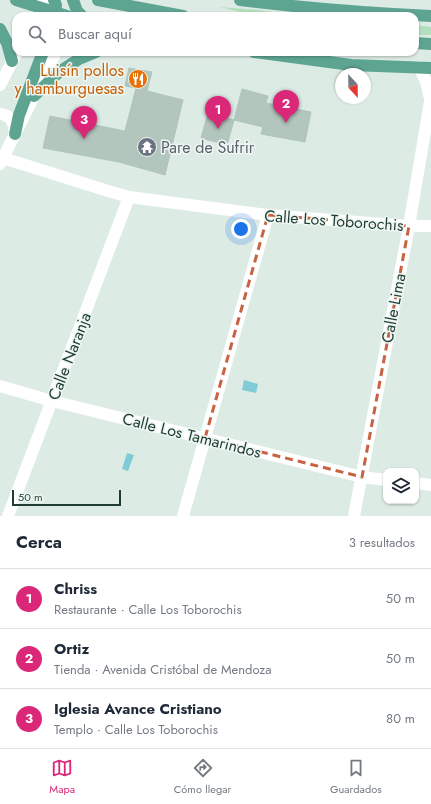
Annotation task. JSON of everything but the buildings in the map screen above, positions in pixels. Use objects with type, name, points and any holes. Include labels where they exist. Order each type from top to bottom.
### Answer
[{"type":"main road","points":[[16,0],[40,8],[63,12]]},
{"type":"main road","points":[[54,0],[56,5],[67,12]]},
{"type":"main road","points":[[98,0],[161,12]]},
{"type":"main road","points":[[240,0],[271,2],[352,12]]},
{"type":"main road","points":[[419,15],[431,16]]},
{"type":"main road","points":[[0,29],[12,52]]},
{"type":"main road","points":[[419,43],[431,44]]},
{"type":"main road","points":[[15,134],[19,115],[41,56]]},
{"type":"main road","points":[[34,96],[59,72],[87,56]]},
{"type":"main road","points":[[284,56],[352,65],[425,68]]},
{"type":"street","points":[[70,12],[82,0]]},
{"type":"street","points":[[0,85],[14,56]]},
{"type":"street","points":[[2,161],[54,56]]},
{"type":"street","name":"Calle Lima","points":[[354,516],[409,226],[430,98],[425,68]]},
{"type":"street","points":[[0,114],[8,116],[12,120],[15,134]]},
{"type":"street","name":"Calle Los Toborochis","points":[[2,161],[129,197],[268,215],[409,226],[431,226]]},
{"type":"street","name":"Calle Naranja","points":[[8,516],[129,197]]},
{"type":"street","points":[[183,516],[268,215]]},
{"type":"street","name":"Calle Los Tamarindos","points":[[0,386],[362,477],[383,480]]},
{"type":"street","points":[[419,483],[431,485]]},
{"type":"highlighted area","points":[[268,215],[409,226],[362,477],[205,438]]},
{"type":"green space","points":[[220,7],[273,12],[240,12]]},
{"type":"green space","points":[[419,26],[431,27],[431,35],[419,35]]},
{"type":"water","points":[[244,380],[258,384],[256,393],[242,390]]},
{"type":"water","points":[[127,453],[134,455],[128,471],[122,469]]},
{"type":"place","name":"Luisín pollos y hamburguesas","points":[[138,79]]},
{"type":"place","name":"Ortiz","points":[[286,123]]},
{"type":"place","name":"Chriss","points":[[218,129]]},
{"type":"place","name":"Iglesia Avance Cristiano","points":[[84,139]]},
{"type":"place","name":"Pare de Sufrir","points":[[147,147]]}]
